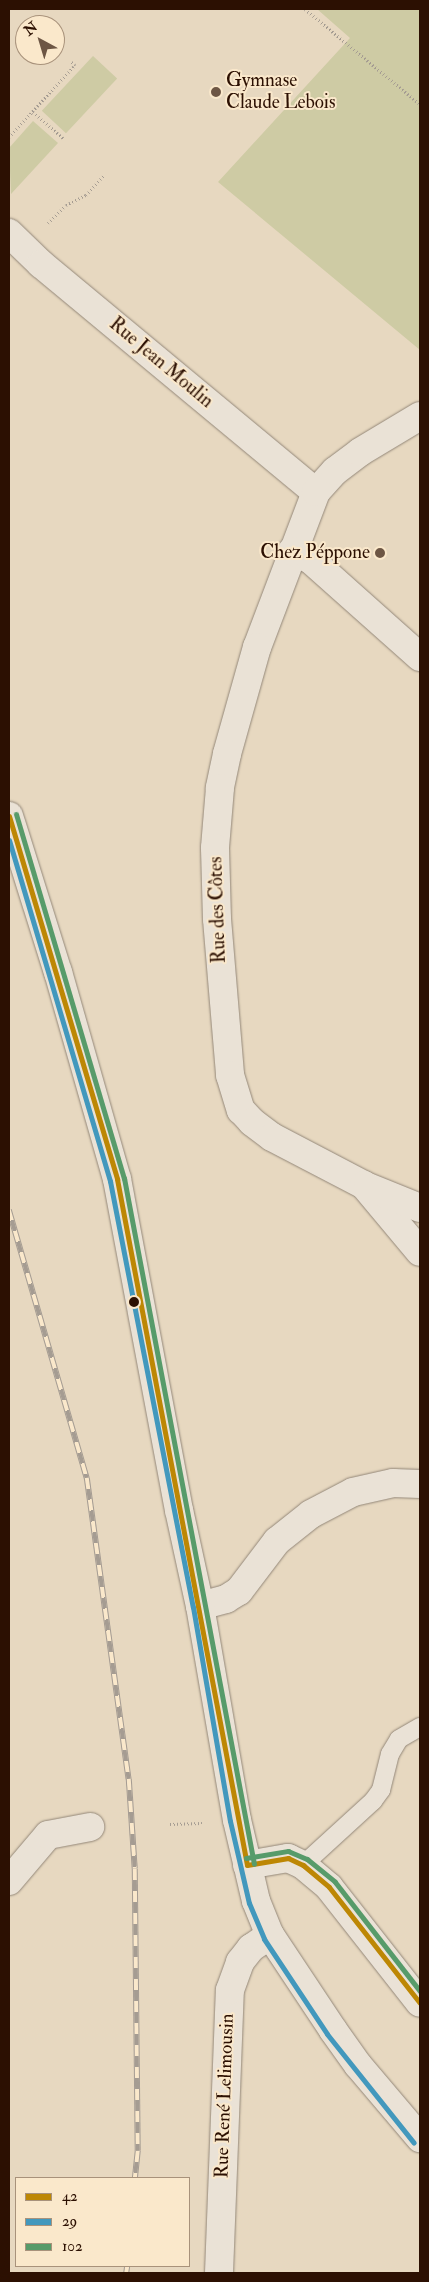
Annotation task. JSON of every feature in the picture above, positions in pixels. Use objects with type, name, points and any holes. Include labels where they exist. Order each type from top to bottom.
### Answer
[{"type":"street","name":"Rue Jean Moulin","points":[[9,233],[41,264],[316,492]]},
{"type":"street","name":"Rue des Côtes","points":[[420,416],[360,452],[334,471],[316,492],[257,647],[227,754],[220,788],[215,848],[217,919],[230,1076],[241,1110],[252,1122],[272,1137],[364,1185],[420,1252]]},
{"type":"street","points":[[292,551],[311,560],[420,657]]},
{"type":"street","points":[[9,816],[58,972],[117,1178],[179,1510],[200,1606],[247,1865],[256,1902],[270,1935],[358,2066],[420,2138]]},
{"type":"street","points":[[364,1185],[420,1208]]},
{"type":"street","points":[[200,1606],[226,1600],[239,1591],[277,1541],[311,1514],[353,1492],[393,1483],[420,1484]]},
{"type":"street","points":[[9,1881],[48,1835],[90,1827]]},
{"type":"street","points":[[247,1865],[288,1858],[303,1865],[329,1886],[420,2003]]},
{"type":"street","name":"Rue René Lelimousin","points":[[219,2273],[230,1990],[240,1962],[251,1948],[270,1935]]},
{"type":"lane","points":[[303,1865],[373,1802],[381,1790],[390,1754],[399,1739],[420,1727]]},
{"type":"path","points":[[306,9],[420,104]]},
{"type":"path","points":[[10,134],[33,112],[75,65],[70,61]]},
{"type":"path","points":[[33,112],[63,138]]},
{"type":"path","points":[[44,228],[66,206],[86,195],[104,175]]},
{"type":"path","points":[[170,1824],[204,1823]]},
{"type":"shaded area","points":[[317,9],[420,9],[420,350],[218,182],[350,38]]},
{"type":"shaded area","points":[[93,56],[117,79],[66,133],[42,111]]},
{"type":"shaded area","points":[[33,121],[58,143],[11,194],[9,148]]},
{"type":"railway","points":[[9,1210],[87,1478],[129,1779],[135,1869],[138,2151],[135,2177]]},
{"type":"railway","points":[[126,2273],[127,2267]]},
{"type":"transit line","name":"102","points":[[16,814],[124,1178],[254,1864]]},
{"type":"transit line","name":"42","points":[[9,816],[117,1179],[247,1865]]},
{"type":"transit line","name":"29","points":[[9,840],[110,1181],[193,1607],[230,1821],[249,1903],[264,1939],[327,2034],[414,2143]]},
{"type":"transit line","name":"102","points":[[246,1858],[288,1851],[307,1859],[335,1882],[420,1991]]},
{"type":"transit line","name":"42","points":[[247,1865],[288,1858],[303,1865],[329,1887],[420,2003]]},
{"type":"place","name":"Gymnase Claude Lebois","points":[[216,92]]},
{"type":"place","name":"Chez Péppone","points":[[380,553]]}]
